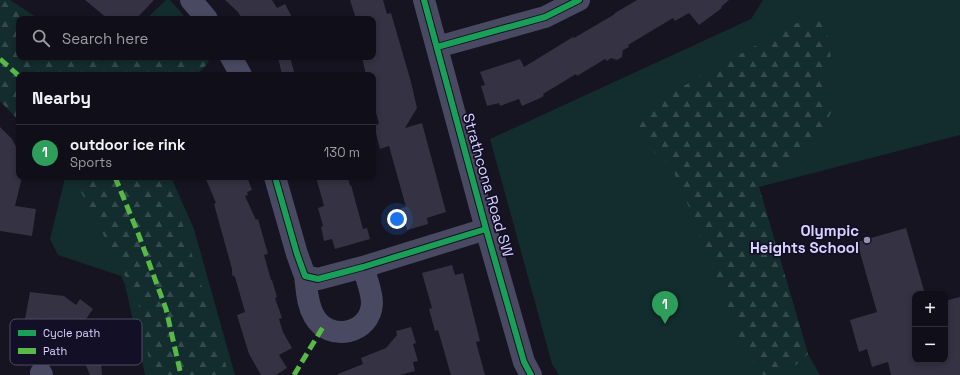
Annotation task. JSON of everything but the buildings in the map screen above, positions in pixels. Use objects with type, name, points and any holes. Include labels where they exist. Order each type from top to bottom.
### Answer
[{"type":"street","points":[[191,0],[204,16]]},
{"type":"street","name":"Strathcona Road SW","points":[[424,0],[524,362],[531,375]]},
{"type":"street","points":[[437,47],[545,17],[580,0]]},
{"type":"street","points":[[233,60],[239,72]]},
{"type":"street","points":[[276,180],[297,254],[306,276],[308,299],[314,316],[323,327],[335,332],[349,332],[362,324],[370,312],[372,296],[363,267]]},
{"type":"street","points":[[306,276],[318,279],[363,267],[486,228]]},
{"type":"green space","points":[[0,0],[10,0],[34,16],[16,16],[16,60],[207,60],[209,62],[200,72],[16,72],[16,118],[0,101]]},
{"type":"green space","points":[[166,0],[170,0],[184,16],[149,16]]},
{"type":"green space","points":[[763,0],[960,0],[960,135],[759,187],[808,354],[820,375],[559,375],[552,364],[490,139],[751,19]]},
{"type":"green space","points":[[160,8],[167,16],[151,16]]},
{"type":"green space","points":[[815,18],[826,25],[831,59],[820,77],[823,90],[832,111],[821,131],[806,148],[759,187],[808,354],[797,364],[778,375],[763,375],[743,348],[695,221],[672,168],[647,146],[635,128],[636,117],[648,106],[794,24]]},
{"type":"green space","points":[[65,180],[172,180],[194,229],[235,375],[145,375],[142,362],[142,319],[133,319],[125,285],[121,276],[58,255],[50,239]]},
{"type":"green space","points":[[73,180],[169,180],[229,375],[152,375],[138,301],[78,186]]},
{"type":"marked path","points":[[0,59],[16,73]]},
{"type":"marked path","points":[[116,180],[138,233],[166,309],[181,375]]},
{"type":"marked path","points":[[294,375],[323,327]]},
{"type":"cycle path","points":[[424,0],[486,229],[524,362],[531,375]]},
{"type":"cycle path","points":[[437,47],[545,17],[579,0]]},
{"type":"cycle path","points":[[276,180],[297,254],[305,276],[318,279],[363,267],[486,229]]},
{"type":"place","name":"Olympic Heights School","points":[[867,240]]},
{"type":"place","name":"outdoor ice rink","points":[[665,324]]}]
